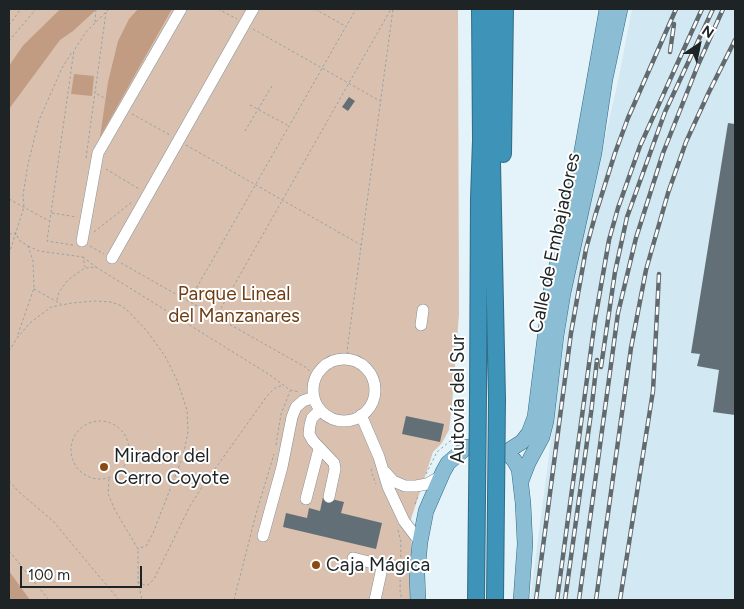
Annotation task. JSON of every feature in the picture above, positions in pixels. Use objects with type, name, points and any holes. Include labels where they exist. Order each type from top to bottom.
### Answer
[{"type":"highway","points":[[469,9],[474,148],[479,198]]},
{"type":"highway","points":[[479,198],[481,140],[480,9]]},
{"type":"highway","points":[[493,9],[492,163],[496,299]]},
{"type":"highway","points":[[496,299],[503,168],[505,9]]},
{"type":"highway","name":"Autovía del Sur","points":[[476,600],[479,198]]},
{"type":"highway","name":"Autovía del Sur","points":[[496,299],[496,600]]},
{"type":"main road","name":"Calle de Embajadores","points":[[521,481],[516,464],[506,452],[522,442],[529,433],[535,417],[551,290],[576,184],[607,9]]},
{"type":"main road","name":"Calle de Embajadores","points":[[521,481],[542,437],[546,421],[563,293],[594,152],[620,9]]},
{"type":"main road","points":[[418,600],[417,574],[420,542],[426,511],[448,463],[469,440]]},
{"type":"main road","points":[[521,481],[525,544],[521,600]]},
{"type":"street","points":[[78,243],[91,162],[98,153],[121,107],[181,9]]},
{"type":"street","points":[[112,258],[146,193],[253,9]]},
{"type":"street","points":[[421,325],[423,310]]},
{"type":"street","points":[[338,359],[349,359],[368,370],[376,382],[374,399],[361,416],[352,420],[341,421],[331,418],[320,410],[313,395],[315,378],[320,369],[328,363],[338,359]]},
{"type":"street","points":[[263,536],[282,467],[292,417],[296,407],[313,395]]},
{"type":"street","points":[[320,410],[312,418],[309,434],[319,449],[334,463],[335,469],[329,497]]},
{"type":"street","points":[[361,416],[388,487],[404,521],[403,528],[420,542]]},
{"type":"street","points":[[306,499],[319,449]]},
{"type":"street","points":[[381,466],[393,481],[405,486],[427,484],[441,476]]},
{"type":"street","points":[[353,558],[381,565],[379,599]]},
{"type":"path","points":[[9,25],[22,9]]},
{"type":"path","points":[[9,41],[36,9]]},
{"type":"path","points":[[95,23],[96,9]]},
{"type":"path","points":[[9,254],[24,208],[23,195],[28,164],[39,120],[62,68],[86,32],[109,9]]},
{"type":"path","points":[[218,9],[381,102]]},
{"type":"path","points":[[315,9],[346,26]]},
{"type":"path","points":[[189,302],[356,9]]},
{"type":"path","points":[[216,317],[392,9]]},
{"type":"path","points":[[349,359],[347,350],[392,9]]},
{"type":"path","points":[[78,243],[146,193],[91,162],[96,93],[106,12]]},
{"type":"path","points":[[74,50],[47,241],[78,243],[112,258],[307,368],[315,378]]},
{"type":"path","points":[[245,132],[272,86]]},
{"type":"path","points":[[96,93],[361,245]]},
{"type":"path","points":[[250,105],[289,126]]},
{"type":"path","points":[[9,198],[50,222]]},
{"type":"path","points":[[51,213],[78,217]]},
{"type":"path","points":[[9,234],[16,233]]},
{"type":"path","points":[[16,233],[19,240],[39,251],[83,257],[96,267],[270,375],[290,390],[313,395]]},
{"type":"path","points":[[17,338],[34,288],[32,261],[28,246]]},
{"type":"path","points":[[83,257],[85,268]]},
{"type":"path","points":[[57,300],[59,292],[68,280],[85,268],[96,267]]},
{"type":"path","points":[[34,288],[62,304]]},
{"type":"path","points":[[9,351],[30,323],[51,307],[94,301],[111,302],[122,306],[147,331],[166,356],[177,380],[187,410],[188,432],[183,456],[153,533],[147,545],[138,549]]},
{"type":"path","points":[[138,582],[148,585],[154,579],[190,506],[200,490],[267,396],[275,388],[283,385]]},
{"type":"path","points":[[276,445],[281,414],[290,390]]},
{"type":"path","points":[[95,421],[105,421],[114,424],[122,430],[130,448],[129,458],[125,467],[118,474],[109,478],[100,480],[90,478],[76,466],[72,457],[73,438],[78,430],[86,424],[95,421]]},
{"type":"path","points":[[402,600],[400,590],[403,528],[438,452],[457,436],[469,440]]},
{"type":"path","points":[[234,600],[256,514],[275,452]]},
{"type":"path","points":[[378,488],[371,471],[375,465],[381,466]]},
{"type":"path","points":[[109,478],[108,494],[115,510],[138,549],[138,582],[142,600]]},
{"type":"path","points":[[9,481],[53,521],[119,600]]},
{"type":"path","points":[[401,542],[403,528]]},
{"type":"path","points":[[9,551],[49,600]]},
{"type":"shaded area","points":[[67,9],[97,9],[60,40],[9,109],[9,79]]},
{"type":"shaded area","points":[[138,9],[172,9],[100,137],[108,82],[118,41],[129,19]]},
{"type":"shaded area","points":[[632,9],[735,9],[735,600],[530,600],[572,280],[619,77]]},
{"type":"shaded area","points":[[74,74],[94,76],[92,96],[71,94]]},
{"type":"shaded area","points":[[9,571],[30,600],[9,600]]},
{"type":"green space","name":"Parque Lineal del Manzanares","points":[[9,9],[458,9],[459,314],[452,405],[449,430],[442,443],[433,452],[411,519],[412,600],[9,600]]},
{"type":"building","points":[[349,97],[355,101],[348,111],[342,107]]},
{"type":"building","points":[[728,123],[735,124],[735,415],[713,412],[719,370],[697,366],[700,354],[691,353]]},
{"type":"building","points":[[406,416],[444,424],[440,442],[402,434]]},
{"type":"building","points":[[323,497],[344,502],[341,513],[382,523],[376,549],[283,527],[286,513],[307,518],[309,508],[320,511]]},
{"type":"waterway","points":[[9,79],[29,50],[71,9]]},
{"type":"railway","points":[[536,600],[571,333],[586,249],[615,153],[628,118],[676,9]]},
{"type":"railway","points":[[557,600],[595,320],[609,240],[640,146],[702,9]]},
{"type":"railway","points":[[601,367],[615,272],[627,217],[665,112],[713,9]]},
{"type":"railway","points":[[579,600],[618,313],[636,238],[663,153],[698,65],[723,9]]},
{"type":"railway","points":[[670,52],[674,24]]},
{"type":"railway","points":[[596,600],[631,348],[646,270],[668,193],[686,142],[735,40]]},
{"type":"railway","points":[[620,600],[653,391],[659,274]]},
{"type":"railway","points":[[565,600],[597,360]]},
{"type":"place","name":"Mirador del Cerro Coyote","points":[[104,467]]},
{"type":"place","name":"Caja Mágica","points":[[316,565]]}]
